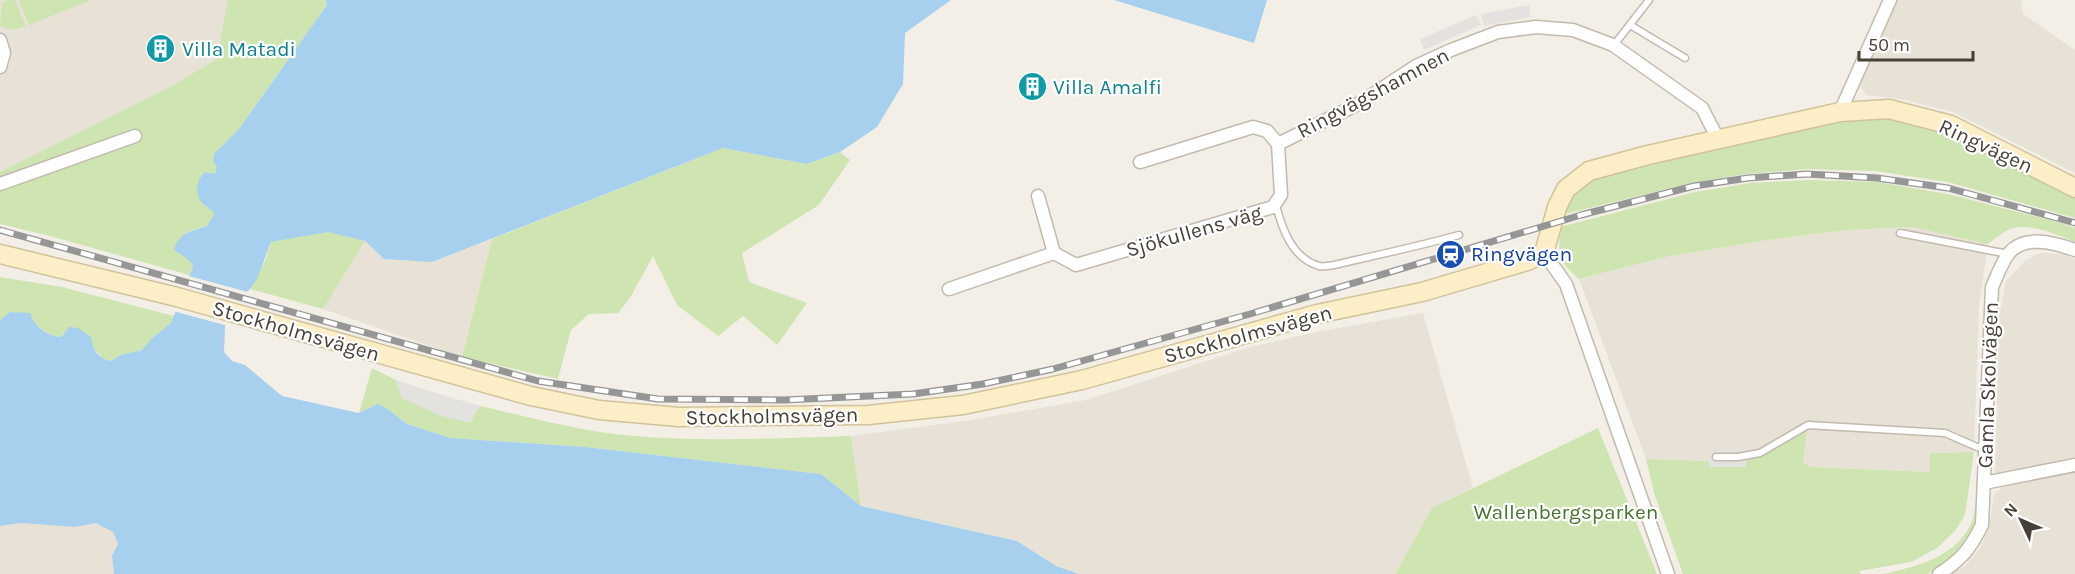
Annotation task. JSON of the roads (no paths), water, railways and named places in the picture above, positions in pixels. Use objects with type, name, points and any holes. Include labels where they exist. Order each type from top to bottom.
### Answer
[{"type":"main road","name":"Ringvägen","points":[[1544,253],[1557,207],[1566,189],[1589,171],[1840,112],[1889,110],[1951,125],[2075,188]]},
{"type":"main road","name":"Stockholmsvägen","points":[[0,254],[177,297],[492,386],[599,410],[679,417],[868,415],[963,405],[1082,380],[1317,314],[1422,292],[1527,261],[1544,253]]},
{"type":"street","points":[[1840,112],[1890,0]]},
{"type":"street","name":"Ringvägshamnen","points":[[1140,162],[1253,127],[1267,131],[1278,144],[1360,103],[1416,66],[1498,32],[1536,27],[1573,30],[1613,45],[1702,108],[1718,139]]},
{"type":"street","points":[[0,40],[4,53],[0,67]]},
{"type":"street","points":[[0,184],[135,136]]},
{"type":"street","name":"Sjökullens väg","points":[[1054,253],[1076,265],[1273,207],[1281,195],[1278,144]]},
{"type":"street","points":[[949,289],[1054,253],[1038,196]]},
{"type":"street","points":[[2008,254],[2019,244],[2051,241],[2075,250]]},
{"type":"street","points":[[1544,253],[1566,284],[1668,574]]},
{"type":"street","name":"Gamla Skolvägen","points":[[1939,574],[1959,561],[1972,545],[1982,525],[1992,286],[2008,254]]},
{"type":"street","points":[[1984,483],[2075,465]]},
{"type":"lane","points":[[1613,45],[1649,0]]},
{"type":"lane","points":[[1630,25],[1685,58]]},
{"type":"lane","points":[[1275,204],[1291,245],[1306,260],[1322,267],[1420,246],[1459,235]]},
{"type":"lane","points":[[1900,233],[2008,254]]},
{"type":"lane","points":[[1716,457],[1738,457],[1760,453],[1808,424],[1946,432],[1977,447],[1985,448]]},
{"type":"water","points":[[326,0],[951,0],[905,33],[903,84],[877,127],[840,152],[807,164],[723,148],[432,262],[384,259],[365,241],[328,232],[271,242],[257,279],[231,309],[225,327],[224,352],[232,361],[245,365],[282,396],[359,413],[377,404],[385,407],[407,424],[450,438],[585,447],[821,474],[861,506],[1017,541],[1056,566],[1079,574],[114,574],[112,556],[118,544],[113,532],[96,523],[75,527],[21,523],[0,526],[0,320],[10,312],[30,313],[42,330],[61,337],[69,327],[78,328],[91,337],[94,349],[99,355],[110,361],[121,355],[142,350],[152,338],[171,323],[193,266],[174,249],[184,235],[207,226],[214,214],[198,196],[197,188],[200,179],[205,172],[215,174],[217,167],[213,162],[214,154],[239,129],[327,5]]},
{"type":"water","points":[[1114,0],[1267,0],[1254,43]]},
{"type":"railway","points":[[0,230],[538,381],[658,399],[784,400],[913,394],[983,384],[1053,369],[1250,314],[1581,215],[1694,186],[1748,178],[1807,174],[1877,178],[1948,188],[2075,223]]},
{"type":"place","name":"Villa Matadi","points":[[161,49]]},
{"type":"place","name":"Villa Amalfi","points":[[1032,87]]},
{"type":"place","name":"Ringvägen","points":[[1450,254]]},
{"type":"park label","name":"Wallenbergsparken","points":[[1566,512]]}]
